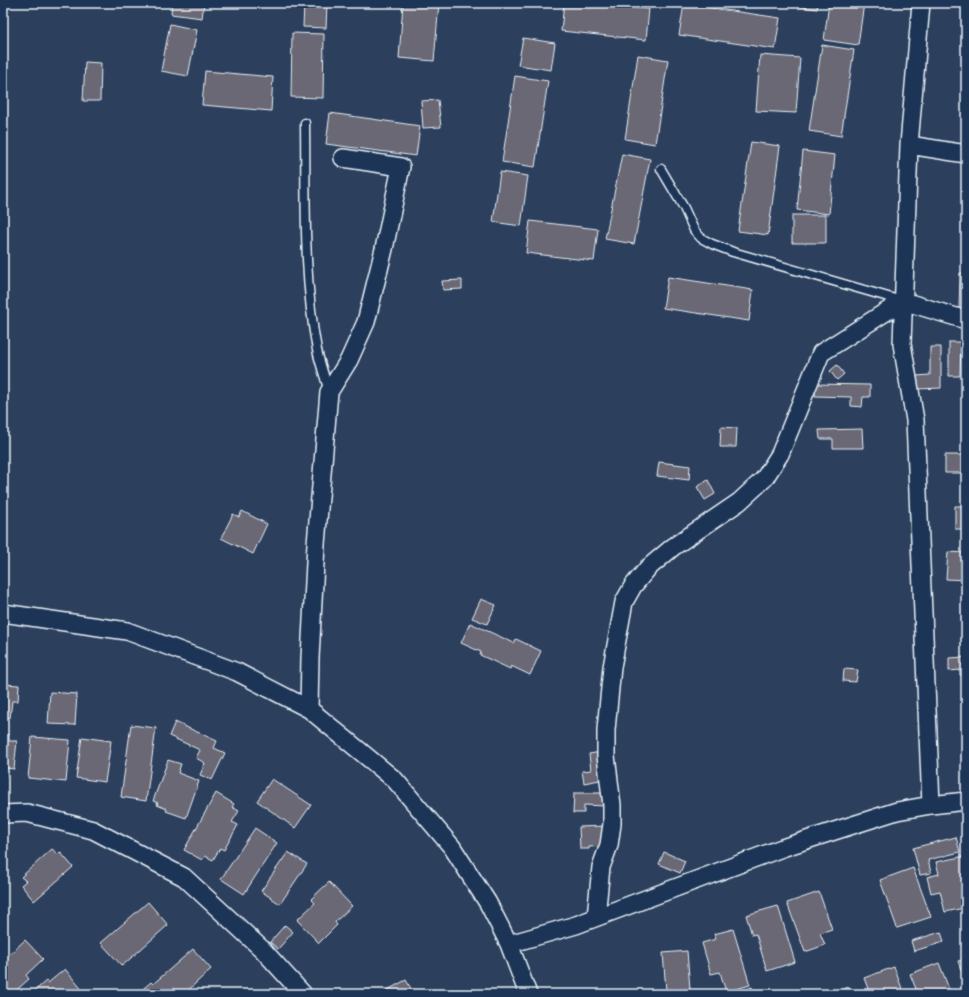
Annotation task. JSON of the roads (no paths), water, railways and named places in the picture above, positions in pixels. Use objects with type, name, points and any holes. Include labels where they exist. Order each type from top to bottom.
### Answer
[{"type":"street","points":[[921,3],[909,145],[902,344],[915,420],[931,805]]},
{"type":"street","points":[[909,145],[966,154]]},
{"type":"street","points":[[310,709],[310,658],[316,544],[329,392],[349,360],[366,322],[384,249],[401,168],[342,158]]},
{"type":"street","points":[[596,917],[601,867],[609,844],[612,824],[612,805],[606,756],[606,730],[612,667],[624,602],[633,586],[648,568],[672,546],[739,502],[764,479],[780,454],[821,353],[903,301],[966,320]]},
{"type":"street","points":[[3,613],[127,631],[236,672],[310,709],[395,780],[452,847],[488,903],[508,944],[528,994]]},
{"type":"street","points":[[508,944],[576,925],[782,848],[898,812],[931,805],[966,801]]},
{"type":"street","points":[[3,814],[27,813],[93,830],[184,876],[263,950],[303,994]]},
{"type":"lane","points":[[305,123],[309,288],[317,351],[329,392]]},
{"type":"lane","points":[[661,169],[684,208],[694,230],[701,238],[712,244],[733,252],[903,301]]}]
